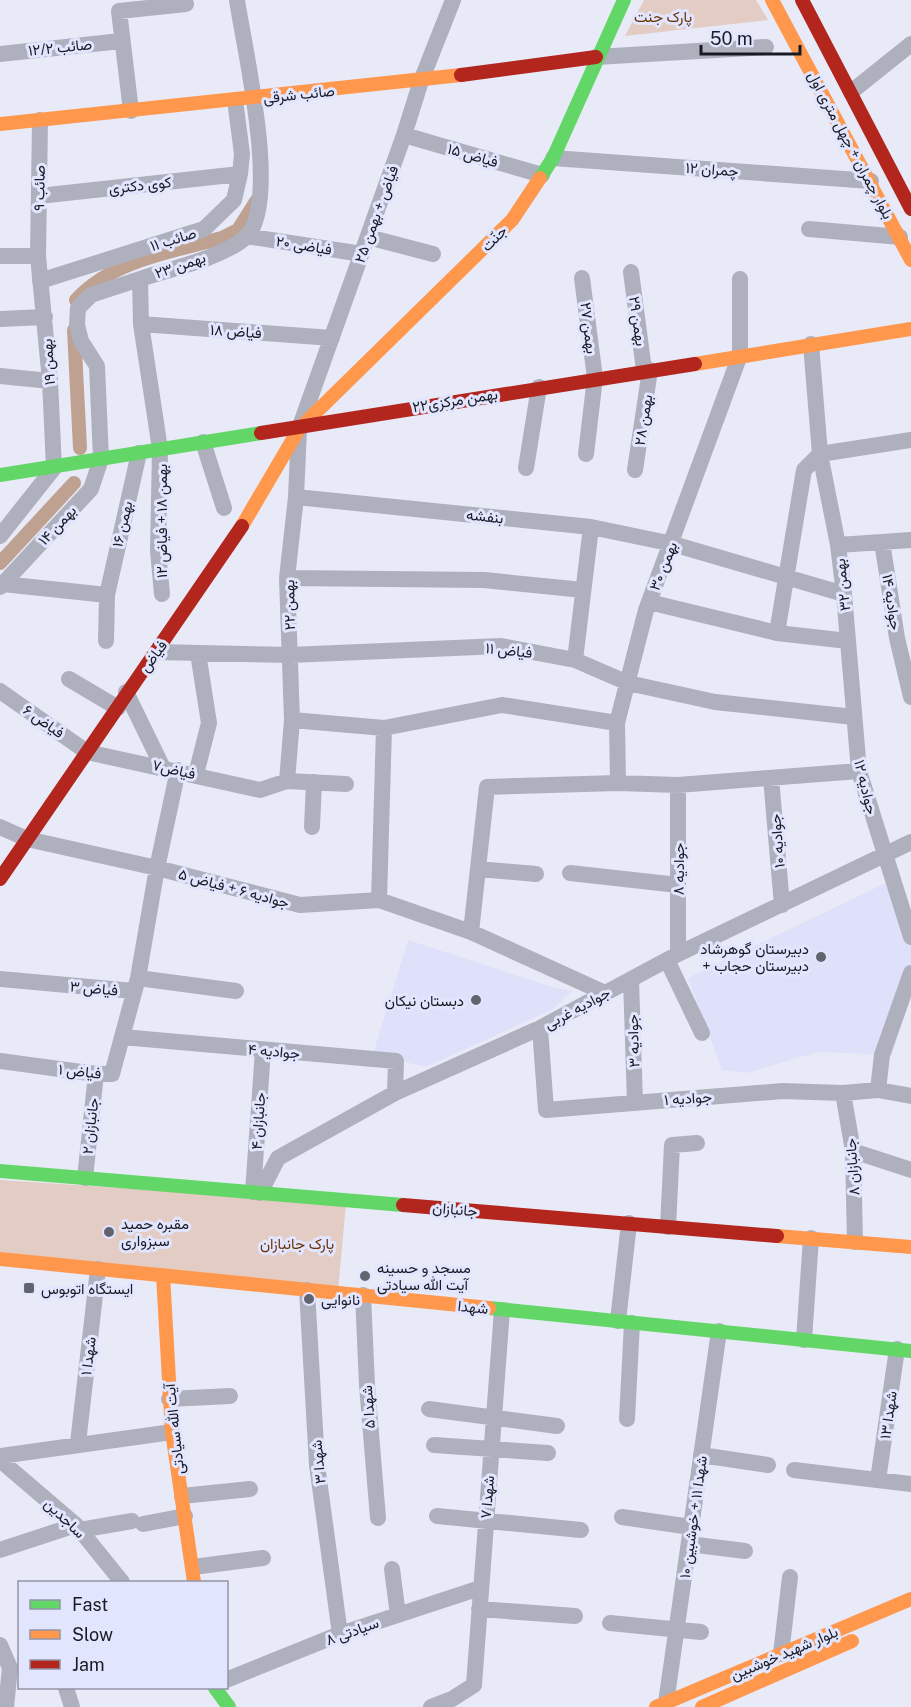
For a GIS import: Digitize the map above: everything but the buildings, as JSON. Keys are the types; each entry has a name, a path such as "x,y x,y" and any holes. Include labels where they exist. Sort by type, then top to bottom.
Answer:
{"main road":[{"name":"جنّت","path":"299,429 512,220 553,158 596,57 624,0"},
{"name":"بلوار چمران + چهل متری اول","path":"771,0 871,181 911,260"},
{"name":"بلوار چمران + چهل متری اول","path":"802,0 911,209"},
{"name":"صائب شرقی","path":"0,124 421,81 596,57"},
{"name":"۲۲بهمن مرکزی","path":"0,475 299,429 377,413 911,329"},
{"name":"فیاض","path":"0,879 118,708 126,692 157,652 241,528 299,429"},
{"name":"جانبازان","path":"0,1171 911,1247"},
{"name":"شهدا","path":"0,1259 904,1350"},
{"name":"آیت الله سیادتی","path":"162,1275 172,1432 194,1575"},
{"name":"بلوار شهید خوشبین","path":"661,1705 911,1599"},
{"name":"بلوار شهید خوشبین","path":"706,1706 868,1634"},
{"path":"216,1689 229,1707"}],"street":[{"path":"237,0 244,99 261,149 262,171 261,192 255,219 246,236"},
{"name":"فیاض + بهمن ۲۵","path":"299,429 404,135 421,81 453,0"},
{"path":"131,111 119,11 186,4"},
{"name":"صائب ۱۲/۲","path":"0,54 121,41"},
{"path":"851,92 911,44"},
{"path":"596,57 766,46"},
{"name":"صائب ۱۱","path":"40,281 204,229 234,200 242,154 244,99"},
{"name":"صائب ۹","path":"38,256 40,120"},
{"name":"فیاض ۱۵","path":"404,135 542,175"},
{"name":"چمران ۱۲","path":"553,158 871,181"},
{"name":"کوی دکتری","path":"39,196 240,174"},
{"path":"809,229 900,237"},
{"name":"فیاضی ۲۰","path":"246,236 362,254"},
{"name":"بهمن ۲۳","path":"160,449 141,324 140,279 208,256 246,236"},
{"path":"368,237 433,254"},
{"path":"0,256 38,256"},
{"name":"بهمن ۱۹","path":"38,256 50,381 54,468"},
{"name":"بهمن ۲۹","path":"631,273 647,370"},
{"name":"بهمن ۲۷","path":"582,278 595,378 586,454"},
{"path":"101,459 97,366 81,341 77,326 78,308 92,295 140,279"},
{"name":"بهمن ۳۰","path":"618,783 618,723 649,602 673,544 740,355 740,279"},
{"path":"0,319 45,317"},
{"name":"فیاض ۱۸","path":"141,324 332,338"},
{"name":"بهمن ۳۲","path":"811,344 820,454 838,545 844,594 854,717"},
{"name":"بهمن ۲۸","path":"635,470 647,370"},
{"path":"0,376 50,381"},
{"path":"526,468 539,387"},
{"name":"بهمن ۲۲","path":"287,781 292,720 287,578 296,497 299,429"},
{"path":"777,633 804,470 820,454 911,440"},
{"path":"203,442 224,508"},
{"name":"بهمن ۱۸ + فیاض ۱۲","path":"160,449 158,551 162,594"},
{"name":"بهمن ۱۶","path":"106,641 107,595 138,453"},
{"name":"بهمن ۱۴","path":"1,586 90,489 101,459"},
{"path":"0,536 54,468"},
{"name":"بنفشه","path":"296,497 591,527 673,544 844,594"},
{"path":"575,660 591,527"},
{"path":"838,545 911,540"},
{"name":"جوادیه ۱۴","path":"882,542 904,637 911,697"},
{"path":"287,578 484,580 583,590"},
{"name":"بهمن ۱۴","path":"1,586 107,595"},
{"path":"649,602 777,633 848,642"},
{"name":"فیاض ۱۱","path":"157,652 290,655 501,646 575,660 628,682 715,702 854,717"},
{"path":"196,774 209,723 198,653"},
{"path":"69,679 118,708"},
{"name":"فیاض ۶","path":"0,691 87,752"},
{"path":"126,692 170,768"},
{"path":"292,720 384,728 502,705 618,723"},
{"name":"جوادیه ۱۲","path":"854,717 859,771 910,929"},
{"path":"379,900 384,728"},
{"name":"فیاض۷","path":"87,752 170,768 260,790 287,781"},
{"name":"فیاض ۳","path":"0,979 136,985 157,868 170,768"},
{"path":"471,932 487,786 618,783 678,785 859,771"},
{"name":"جوادیه ۱۰","path":"771,778 782,905"},
{"path":"287,781 346,784"},
{"path":"312,827 314,782"},
{"name":"جوادیه ۸","path":"673,957 678,885 678,785"},
{"name":"جوادیه ۶ + فیاض ۵","path":"0,827 27,839 157,868 300,905 379,900 471,932 605,993"},
{"name":"جوادیه غربی","path":"257,1193 278,1158 395,1093 540,1028 673,957 911,842"},
{"path":"478,869 536,874"},
{"path":"570,873 678,885"},
{"path":"673,957 702,1034"},
{"path":"878,1090 882,1055 907,995 911,973"},
{"name":"جوادیه ۳","path":"631,979 635,1102"},
{"path":"136,985 236,991"},
{"name":"فیاض ۱","path":"0,1061 96,1074 112,1074 136,985"},
{"name":"جوادیه ۱","path":"540,1028 546,1110 783,1091 843,1093 878,1090 911,1096"},
{"name":"جوادیه ۴","path":"122,1038 396,1062 395,1093"},
{"name":"جانبازان ۴","path":"257,1193 263,1050"},
{"name":"جانبازان ۲","path":"85,1178 96,1074"},
{"name":"جانبازان ۸","path":"843,1093 853,1151 855,1242"},
{"path":"668,1227 672,1145 697,1143"},
{"path":"853,1151 911,1170"},
{"path":"627,1419 625,1322 630,1224"},
{"path":"804,1340 811,1238"},
{"name":"شهدا ۱","path":"78,1443 98,1269"},
{"name":"شهدا ۳","path":"307,1290 317,1465 340,1634"},
{"name":"شهدا ۵","path":"363,1295 368,1397 378,1518"},
{"name":"شهدا ۷","path":"454,1703 474,1684 502,1310"},
{"name":"شهدا ۱۱ + خوشبین ۱۰","path":"661,1705 676,1630 719,1331"},
{"name":"شهدا ۱۳","path":"878,1480 904,1350"},
{"path":"169,1399 230,1396"},
{"path":"429,1409 557,1426"},
{"path":"0,1458 78,1443 172,1432"},
{"path":"434,1445 548,1453"},
{"path":"702,1455 768,1465"},
{"name":"ساجدین","path":"0,1458 78,1528 114,1581"},
{"path":"795,1470 911,1484"},
{"path":"182,1496 250,1489"},
{"path":"0,1550 78,1528 185,1516"},
{"path":"437,1516 581,1530"},
{"path":"622,1517 691,1527"},
{"path":"689,1544 745,1551"},
{"path":"194,1575 263,1558"},
{"path":"392,1569 398,1615"},
{"path":"781,1654 790,1577"},
{"name":"سیادتی ۸","path":"228,1679 340,1634 480,1588"},
{"path":"478,1610 575,1616"},
{"path":"610,1623 701,1632"},
{"path":"0,1645 10,1668 6,1707"},
{"path":"66,1689 72,1707"},
{"path":"431,1707 454,1703"}],"shaded area":[{"name":"دبیرستان گوهرشاد + دبیرستان حجاب","path":"888,882 911,937 911,996 892,1055 818,1052 746,1073 722,1070 688,978"},
{"name":"دبستان نیکان","path":"408,940 552,987 572,991 553,1009 426,1067 373,1054"}],"green space":[{"name":"پارک جنت","path":"644,0 756,0 768,20 625,36"},
{"name":"پارک جانبازان","path":"0,1180 346,1203 338,1291 0,1252"}],"waterway":[{"path":"76,300 91,286 125,266 163,253 222,238 238,230 257,200"},
{"path":"74,330 80,448"},
{"path":"0,563 74,483"}],"traffic: fast":[{"path":"540,178 553,158 624,0"},
{"path":"0,475 261,433"},
{"path":"0,1171 403,1205"},
{"path":"489,1308 911,1351"},
{"path":"216,1689 229,1707"}],"traffic: slow":[{"path":"772,0 911,260"},
{"path":"0,124 461,75"},
{"path":"242,526 299,429 512,220 540,178"},
{"path":"695,364 911,329"},
{"path":"777,1236 911,1247"},
{"path":"0,1259 489,1308"},
{"path":"163,1275 172,1432 194,1581"},
{"path":"656,1707 911,1599"},
{"path":"702,1707 852,1641"}],"traffic: jam":[{"path":"802,0 911,209"},
{"path":"461,75 596,57"},
{"path":"261,433 695,364"},
{"path":"0,879 242,526"},
{"path":"403,1205 777,1236"}],"place":[{"name":"دبیرستان گوهرشاد + دبیرستان حجاب","path":"821,957"},
{"name":"دبستان نیکان","path":"476,1000"},
{"name":"مقبره حمید سبزواری","path":"109,1232"},
{"name":"مسجد و حسینه آیت الله سیادتی","path":"365,1276"},
{"name":"ایستگاه اتوبوس","path":"29,1288"},
{"name":"نانوایی","path":"309,1299"}]}
